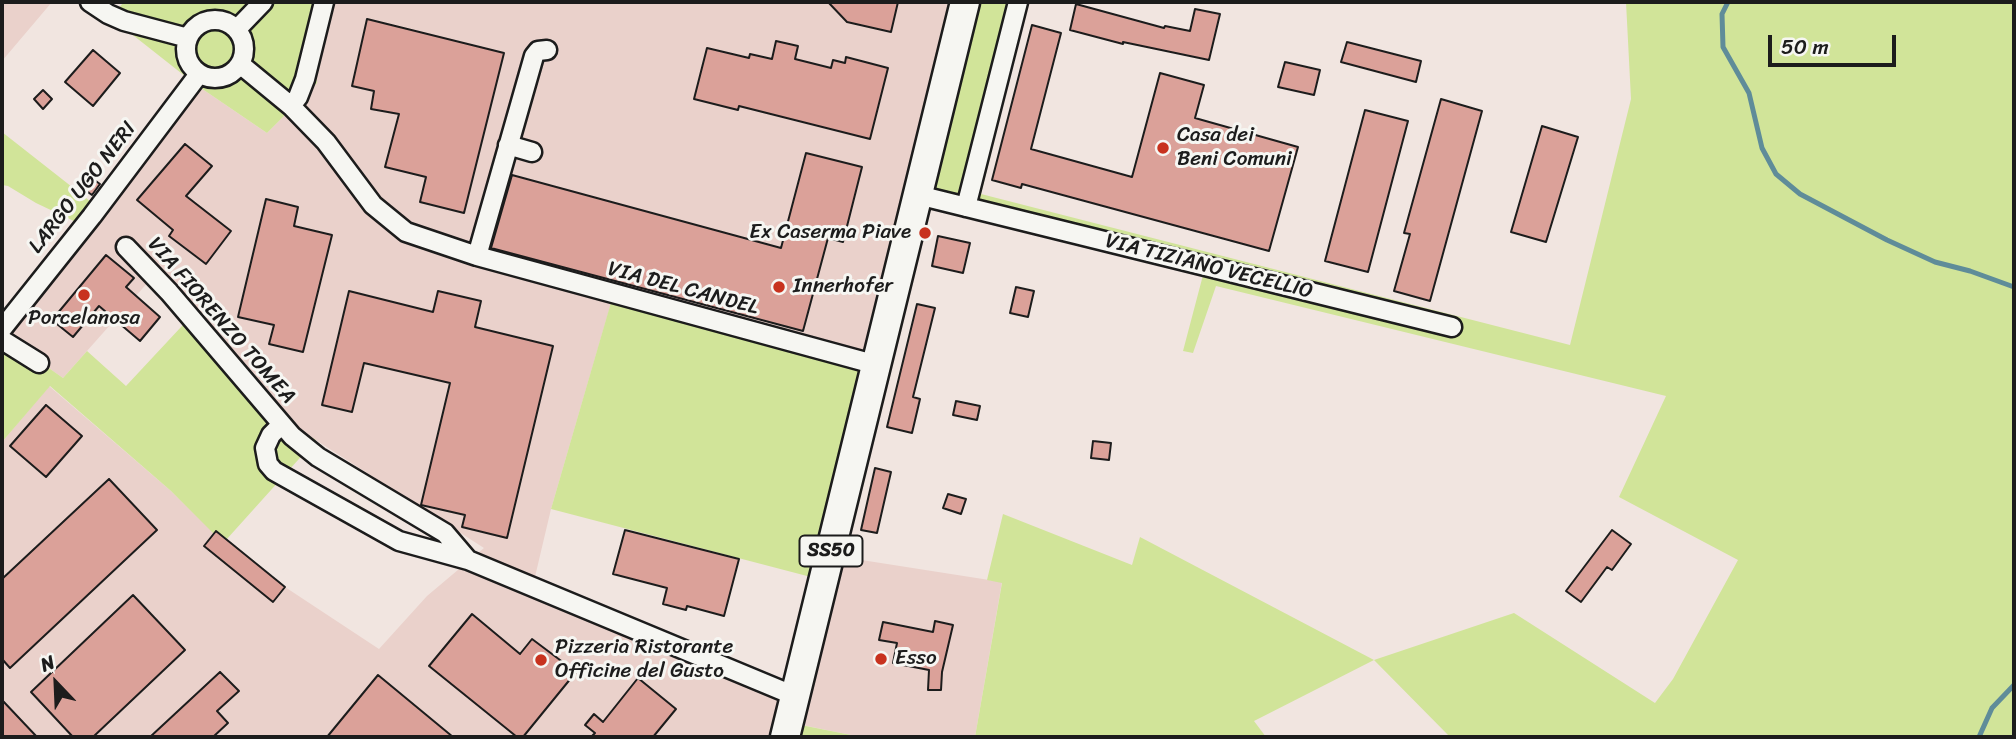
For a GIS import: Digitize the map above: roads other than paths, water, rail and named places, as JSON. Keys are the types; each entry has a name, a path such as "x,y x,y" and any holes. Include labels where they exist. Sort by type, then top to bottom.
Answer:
{"main road":[{"path":"877,365 965,2"},
{"name":"SS50","path":"785,737 877,365"}],"street":[{"path":"90,2 108,15 124,21 188,38"},
{"path":"237,29 263,2"},
{"path":"291,106 305,79 324,2"},
{"path":"966,207 1018,2"},
{"path":"223,20 237,29 244,46 240,64 226,76 217,78 199,74 188,61 186,46 192,30 206,21 223,20"},
{"path":"477,256 534,56 538,51 547,50"},
{"name":"VIA DEL CANDEL","path":"240,64 291,106 326,142 373,205 389,219 418,237 477,256 877,365"},
{"name":"LARGO UGO NERI","path":"2,329 92,216 199,74"},
{"path":"508,145 532,152"},
{"name":"VIA TIZIANO VECELLIO","path":"918,195 1452,327"},
{"name":"VIA FIORENZO TOMEA","path":"126,247 169,292 281,425 318,457 445,533 468,560"},
{"path":"2,340 39,363"},
{"name":"VIA FIORENZO TOMEA","path":"281,425 271,435 265,447 268,464 274,471 399,541 468,560 795,696"}],"waterway":[{"path":"1728,2 1722,14 1723,47 1749,93 1762,148 1776,174 1800,194 1887,240 1935,262 2014,287"},
{"path":"1979,737 1992,708 2014,685"}],"place":[{"name":"Casa dei Beni Comuni","path":"1163,148"},
{"name":"Ex Caserma Piave","path":"925,233"},
{"name":"Innerhofer","path":"779,287"},
{"name":"Porcelanosa","path":"84,295"},
{"name":"Esso","path":"881,659"},
{"name":"Pizzeria Ristorante Officine del Gusto","path":"541,660"}]}
